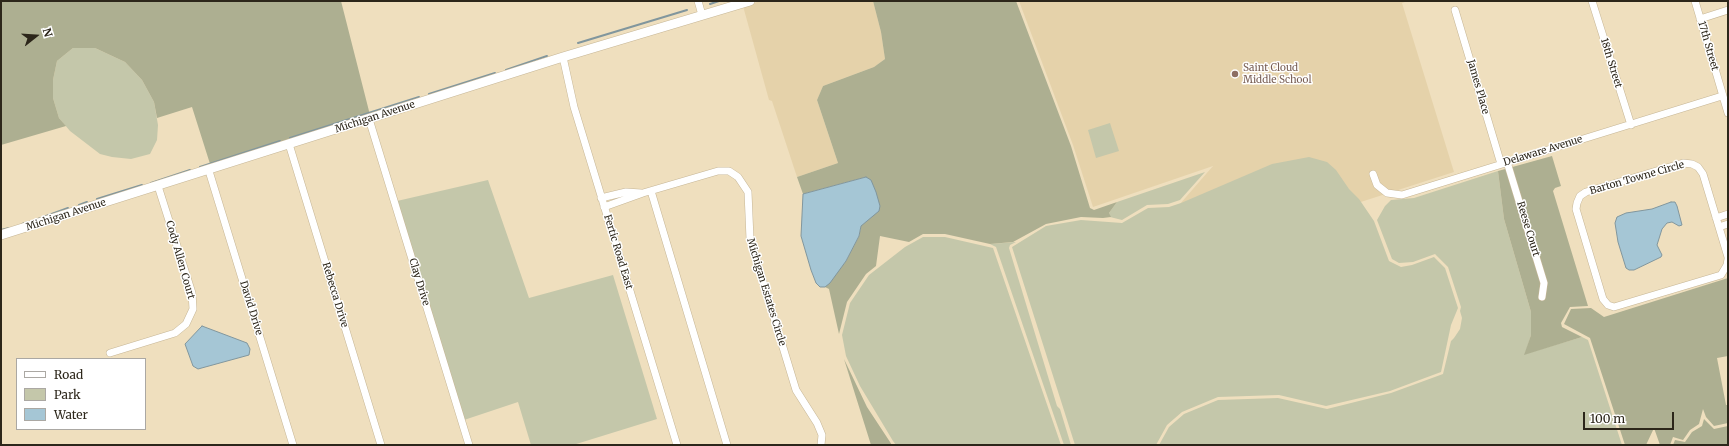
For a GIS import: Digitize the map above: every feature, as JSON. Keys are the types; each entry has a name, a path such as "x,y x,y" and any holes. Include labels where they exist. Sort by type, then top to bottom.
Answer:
{"street":[{"path":"698,1 702,15"},
{"name":"Michigan Avenue","path":"1,235 209,171 563,57 750,1"},
{"name":"18th Street","path":"1592,1 1631,125"},
{"name":"17th Street","path":"1695,1 1728,113"},
{"name":"James Place","path":"1455,10 1504,163"},
{"path":"1700,19 1728,10"},
{"name":"Fertic Road East","path":"563,57 574,107 677,445"},
{"name":"Delaware Avenue","path":"1373,174 1377,184 1387,193 1402,195 1722,96"},
{"name":"Clay Drive","path":"369,119 468,445"},
{"name":"Rebecca Drive","path":"289,144 381,445"},
{"name":"Reese Court","path":"1504,163 1544,283 1542,297"},
{"name":"Barton Towne Circle","path":"1683,163 1698,167 1703,174 1719,227 1728,258 1728,266 1721,275 1614,307 1608,305 1602,299 1576,209 1580,196 1586,192 1683,163"},
{"name":"David Drive","path":"209,171 293,445"},
{"name":"Michigan Estates Circle","path":"604,207 643,193 718,171 729,171 743,183 748,192 750,239 796,390 817,423 822,434 821,445"},
{"name":"Cody Allen Court","path":"110,353 175,333 186,324 193,310 192,293 158,186"},
{"path":"651,191 727,445"},
{"name":"Michigan Estates Circle","path":"601,198 626,192 643,193"},
{"path":"1716,218 1728,214"},
{"path":"1719,227 1728,224"}],"shaded area":[{"path":"761,1 873,1 881,32 885,59 874,67 823,86 817,100 838,163 797,177 772,101 769,100 743,6"},
{"name":"Saint Cloud Middle School","path":"1019,1 1408,1 1402,3 1454,172 1112,282 1213,166 1093,207 1073,145"}],"green space":[{"path":"1,1 341,1 370,115 211,167 192,107 157,118 154,102 142,80 125,62 95,48 73,48 57,61 53,80 53,98 59,118 66,126 1,145"},
{"path":"873,1 1016,1 1071,146 1090,208 1094,210 1117,202 1109,213 1111,217 1081,217 1046,224 1013,242 990,244 945,234 923,234 909,242 880,236 876,266 866,274 847,302 839,334 829,289 825,287 846,261 859,236 861,226 867,220 866,177 803,194 797,177 838,163 817,100 823,86 874,67 885,59 881,32"},
{"path":"73,48 95,48 125,62 142,80 154,102 158,125 157,140 150,154 131,159 100,154 70,131 59,118 53,98 53,80 57,61"},
{"path":"1110,123 1119,151 1096,158 1088,130"},
{"path":"1552,156 1561,186 1555,188 1553,191 1588,306 1570,307 1561,323 1562,327 1582,337 1524,355 1531,335 1531,312 1504,219 1498,171"},
{"path":"1309,157 1327,162 1336,170 1349,189 1359,199 1374,221 1389,261 1401,267 1412,265 1434,257 1445,268 1458,308 1451,325 1441,372 1390,391 1326,406 1279,395 1218,397 1182,412 1167,425 1156,445 1075,445 1012,247 1046,226 1081,220 1122,223 1148,208 1169,207 1181,203 1272,164"},
{"path":"1498,171 1504,219 1531,312 1531,335 1525,354 1582,337 1588,340 1622,445 1159,445 1169,427 1184,414 1218,400 1278,398 1327,409 1391,393 1443,374 1451,341 1460,329 1462,318 1460,311 1461,307 1448,267 1435,254 1413,262 1399,263 1392,259 1377,220 1385,206 1391,200 1414,198"},
{"path":"1205,172 1180,200 1168,204 1147,205 1122,220 1110,217 1109,213 1117,202"},
{"path":"488,180 529,298 613,275 657,419 573,445 531,445 518,402 464,420 397,201"},
{"path":"923,237 945,237 993,248 1061,445 896,445 893,441 860,386 846,356 842,335 850,303 869,275 905,247"},
{"path":"1016,242 1010,245 1009,248 1057,406 1060,409 1071,445 1064,445 996,247 990,244"},
{"path":"1728,278 1728,356 1717,358 1726,405 1728,405 1728,423 1714,426 1706,417 1703,409 1699,424 1690,430 1683,440 1673,437 1670,445 1660,445 1654,428 1646,445 1625,445 1590,338 1564,324 1571,309 1591,308 1604,317"},
{"path":"844,359 867,407 892,445 871,445"},
{"path":"1704,419 1714,429 1728,426 1728,445 1673,445 1675,440 1685,442 1692,432 1702,426"}],"water":[{"path":"866,177 871,180 876,192 880,206 879,211 861,226 859,236 846,261 830,283 825,287 820,287 816,283 811,270 801,236 803,194"},
{"path":"1675,202 1677,206 1682,225 1679,226 1672,222 1667,223 1662,229 1657,245 1662,255 1661,257 1634,270 1629,270 1626,268 1618,242 1615,223 1617,217 1626,213 1652,209"},
{"path":"202,326 247,343 250,349 249,355 198,369 193,366 185,344"}],"waterway":[{"path":"710,4 719,1"},
{"path":"578,43 687,10"},
{"path":"506,70 547,56"},
{"path":"429,94 495,73"},
{"path":"290,138 419,97"},
{"path":"200,167 280,141"},
{"path":"151,183 190,170"},
{"path":"97,199 142,185"},
{"path":"79,205 87,202"},
{"path":"38,219 68,208"},
{"path":"22,224 28,222"},
{"path":"1,230 9,228"}],"place":[{"name":"Saint Cloud Middle School","path":"1235,74"}]}
